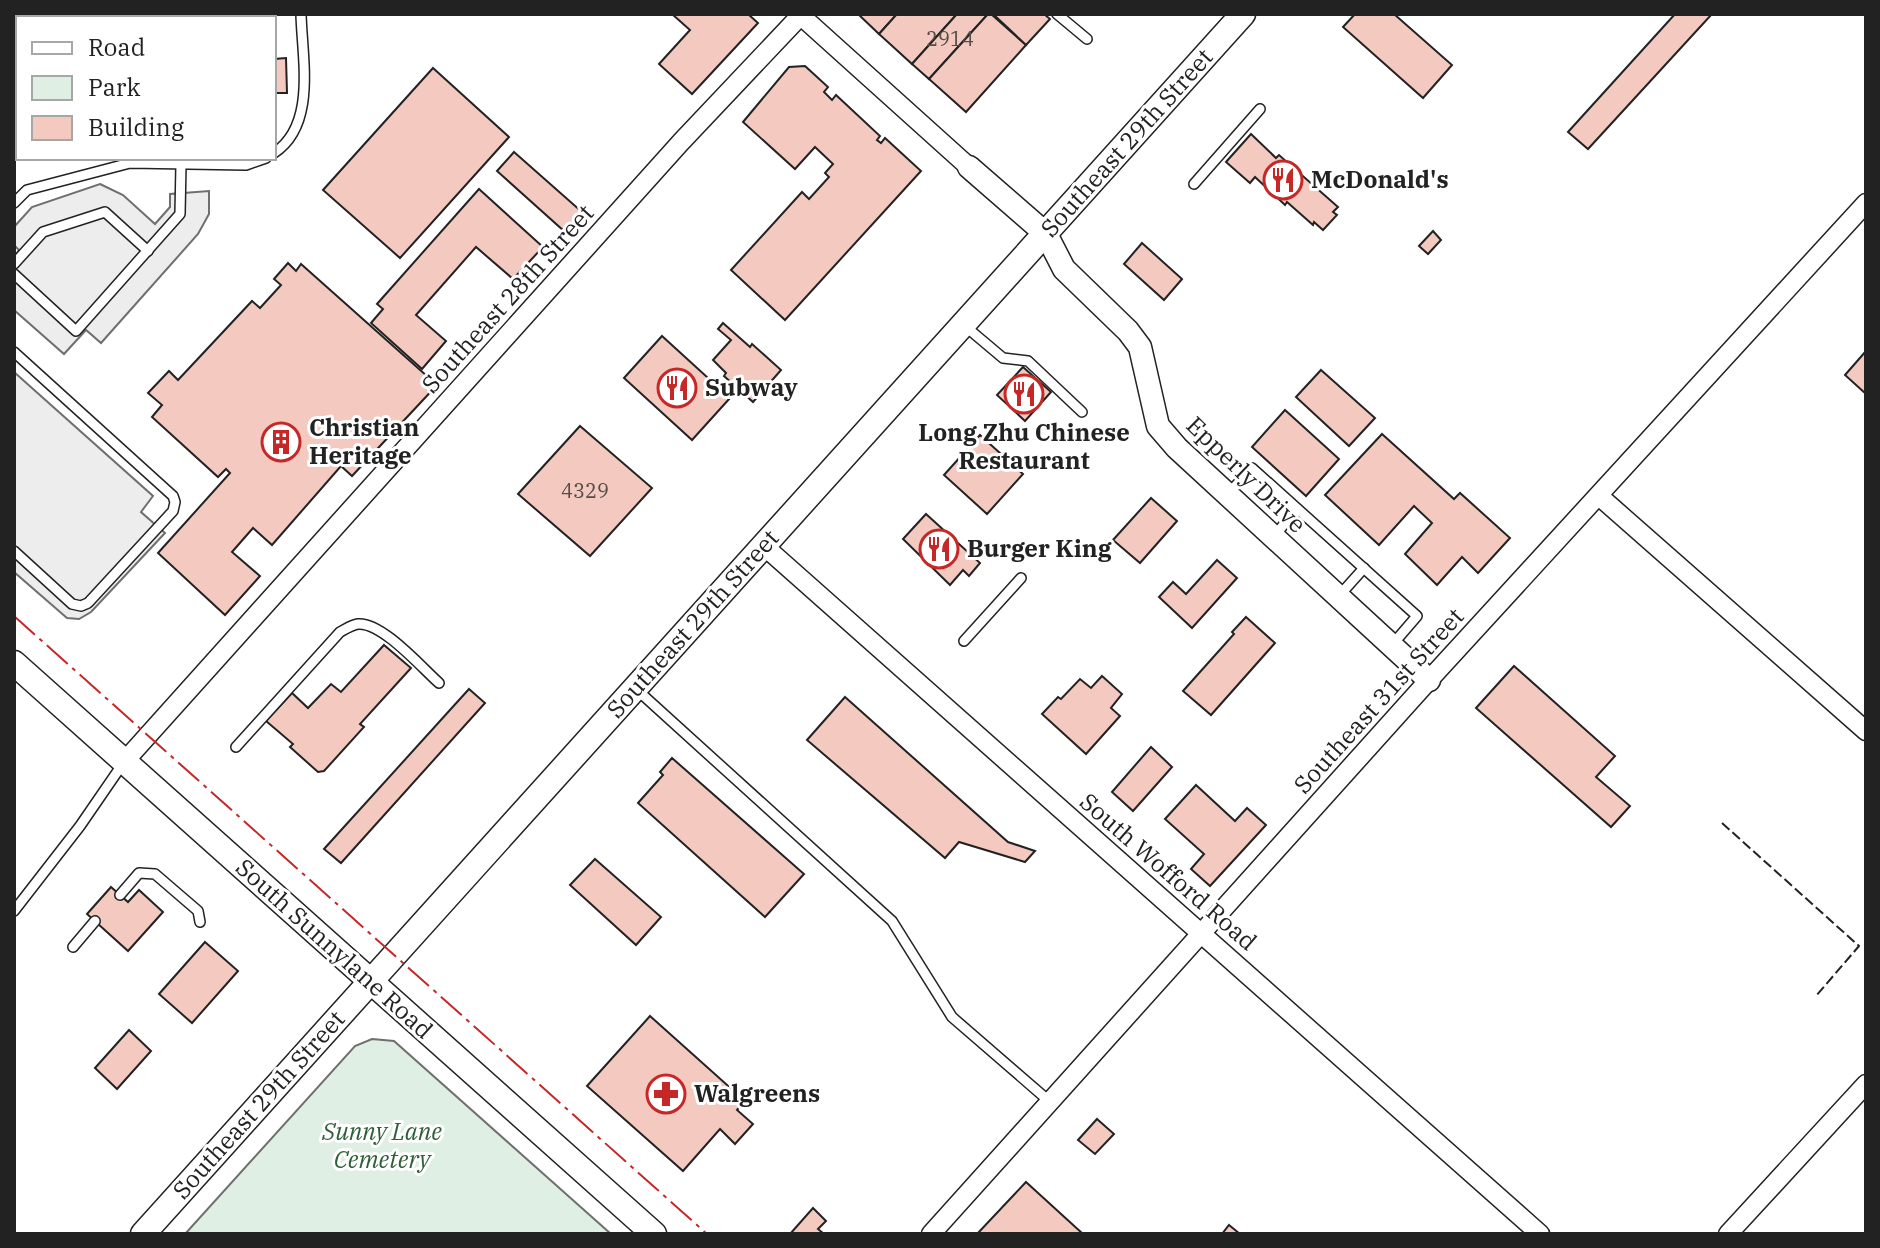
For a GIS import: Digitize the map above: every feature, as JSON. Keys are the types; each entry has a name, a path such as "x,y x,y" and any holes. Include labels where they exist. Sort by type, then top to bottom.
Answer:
{"main road":[{"name":"Southeast 29th Street","path":"143,1234 1243,14"},
{"name":"South Sunnylane Road","path":"14,663 654,1234"}],"street":[{"name":"Epperly Drive","path":"801,15 1046,234 1064,269 1128,331 1140,347 1158,426 1227,495 1429,680"},
{"name":"Southeast 28th Street","path":"124,762 665,160 801,15"},
{"name":"Southeast 31st Street","path":"931,1234 1429,680 1866,203"},
{"path":"1599,496 1866,731"},
{"name":"South Wofford Road","path":"764,546 1540,1234"},
{"path":"1728,1234 1866,1084"}],"lane":[{"path":"276,151 290,138 303,102 301,14"},
{"path":"1057,14 1087,39"},
{"path":"1194,184 1260,109"},
{"path":"14,203 27,190 110,166 130,163 246,165 260,160"},
{"path":"14,274 76,331 180,214 181,164"},
{"path":"14,264 43,232 105,212 148,251"},
{"path":"963,325 1003,358 1028,361 1082,412"},
{"path":"14,352 173,496 175,502 173,511 88,603 81,606 72,604 14,551"},
{"path":"1227,495 1252,468 1417,616 1392,646"},
{"path":"1272,537 1297,509"},
{"path":"1338,597 1364,568"},
{"path":"964,641 1021,578"},
{"path":"236,747 340,632 350,626 375,627 439,683"},
{"path":"635,688 892,921 952,1017 1049,1101"},
{"path":"14,911 80,826 124,762"},
{"path":"120,895 139,873 155,874 198,911 200,922"},
{"path":"73,947 95,921"}],"green space":[{"name":"Sunny Lane Cemetery","path":"372,1039 394,1041 611,1234 185,1234 355,1046"}],"shaded area":[{"path":"100,184 123,195 155,224 170,207 170,194 209,191 209,214 198,234 101,343 86,330 64,354 14,310 14,257 19,250 14,245 14,227 32,207"},
{"path":"14,372 153,496 141,512 165,533 91,612 79,619 67,618 14,572"}],"building":[{"path":"672,14 748,14 758,23 692,94 659,64 690,30"},
{"path":"858,14 897,14 879,34"},
{"path":"897,14 957,14 912,64 879,34"},
{"path":"957,14 988,14 929,79 912,64"},
{"path":"988,14 1026,45 966,112 929,79"},
{"path":"993,14 1044,14 1050,19 1026,45"},
{"path":"1355,14 1394,14 1452,65 1423,98 1343,27"},
{"path":"1675,14 1712,14 1588,149 1568,132"},
{"path":"286,58 287,93 276,93 276,59"},
{"path":"805,66 828,87 824,92 832,100 836,95 880,136 877,140 881,143 885,138 921,171 785,320 731,270 802,192 809,199 829,177 825,173 833,164 815,147 795,169 743,122 789,67"},
{"path":"433,68 509,137 400,258 323,190"},
{"name":"McDonald's","path":"1251,134 1338,207 1333,212 1337,215 1323,230 1287,202 1285,205 1255,177 1250,183 1226,162"},
{"path":"514,152 582,212 564,231 497,171"},
{"path":"479,189 543,247 513,279 476,247 416,315 446,341 422,369 371,323 383,309 377,304"},
{"path":"1433,231 1441,240 1428,254 1419,246"},
{"path":"1142,243 1182,279 1164,300 1124,264"},
{"name":"Christian Heritage","path":"288,263 296,271 301,264 437,385 352,476 341,466 272,545 253,528 232,552 260,576 225,615 158,553 230,473 226,469 218,477 152,417 162,405 148,393 169,371 178,380 252,301 260,308 281,285 274,279"},
{"path":"723,323 781,370 753,402 724,376 726,373 713,360 731,340 718,329"},
{"name":"Subway","path":"662,336 730,398 692,440 624,378"},
{"path":"1866,351 1866,394 1845,375"},
{"name":"Long Zhu Chinese Restaurant","path":"1023,367 1051,392 1025,421 997,395"},
{"path":"1321,370 1375,418 1349,446 1296,397"},
{"path":"1285,410 1339,459 1306,496 1252,447"},
{"path":"580,426 652,488 590,556 518,494"},
{"path":"1382,434 1454,499 1460,493 1510,538 1478,573 1462,557 1437,585 1405,554 1432,523 1414,506 1379,545 1325,495"},
{"path":"980,435 1023,474 987,514 944,475"},
{"path":"1151,498 1177,521 1140,563 1113,540"},
{"name":"Burger King","path":"926,514 980,563 969,576 963,570 950,585 903,539"},
{"path":"1217,560 1237,578 1192,628 1159,597 1173,582 1186,594"},
{"path":"1246,617 1275,643 1211,715 1183,691"},
{"path":"384,645 411,668 360,724 364,727 324,771 318,772 290,747 293,744 266,721 292,693 308,708 331,684 341,692"},
{"path":"1514,666 1615,756 1596,777 1630,806 1611,827 1476,708"},
{"path":"1102,676 1122,694 1111,708 1120,716 1086,754 1042,714 1080,679 1091,688"},
{"path":"469,689 485,703 341,863 324,849"},
{"path":"845,697 1008,842 1035,851 1025,862 959,842 945,858 807,740"},
{"path":"1151,747 1172,767 1133,811 1112,792"},
{"path":"672,758 804,874 765,917 638,803 663,775 660,772"},
{"path":"1196,785 1235,821 1247,808 1266,825 1210,886 1191,869 1204,854 1165,819"},
{"path":"595,859 661,917 636,945 570,885"},
{"path":"111,887 128,902 139,890 163,912 128,951 87,914"},
{"path":"205,942 238,971 192,1023 159,994"},
{"name":"Walgreens","path":"650,1016 745,1101 737,1110 753,1124 735,1144 720,1129 683,1171 587,1086"},
{"path":"129,1030 151,1051 117,1089 95,1068"},
{"path":"1097,1119 1114,1134 1095,1154 1078,1140"},
{"path":"1026,1182 1083,1234 977,1234"},
{"path":"813,1208 826,1221 818,1229 824,1234 790,1234"},
{"path":"1229,1225 1240,1234 1222,1234"}],"fence":[{"path":"1722,823 1859,946 1816,996"}],"power":[{"path":"14,616 707,1234"}],"place":[{"name":"McDonald's","path":"1283,180"},
{"name":"Subway","path":"677,388"},
{"name":"Long Zhu Chinese Restaurant","path":"1024,394"},
{"name":"Christian Heritage","path":"281,442"},
{"name":"Burger King","path":"939,549"},
{"name":"Walgreens","path":"666,1094"}]}
